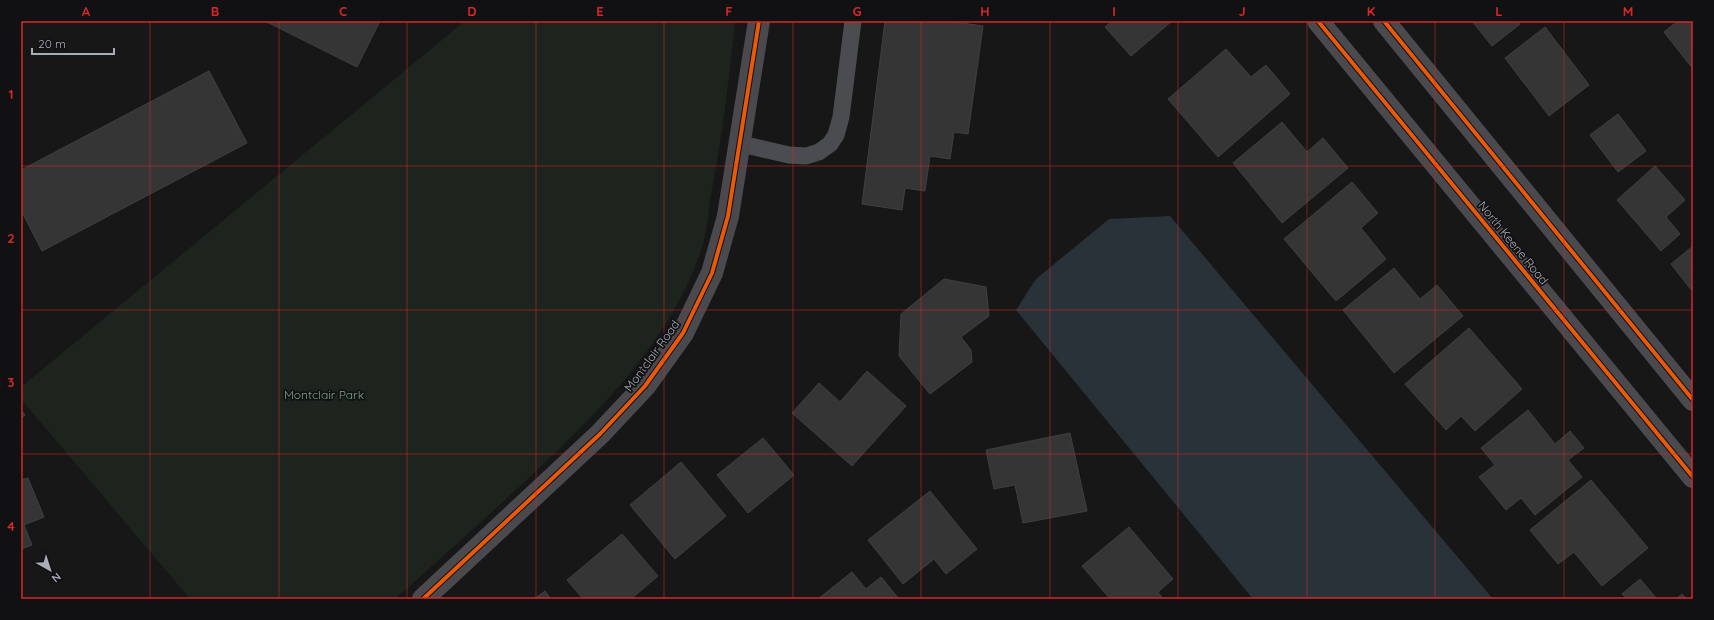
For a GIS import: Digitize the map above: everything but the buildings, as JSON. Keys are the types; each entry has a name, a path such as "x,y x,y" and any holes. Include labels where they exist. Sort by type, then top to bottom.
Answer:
{"main road":[{"name":"Montclair Road","path":"423,599 600,434 645,386 683,333 712,273 728,216 741,144 759,21"},
{"name":"North Keene Road","path":"1318,21 1693,477"},
{"path":"1384,21 1693,400"}],"lane":[{"path":"741,144 789,155 806,156 819,152 830,144 836,135 841,117 852,21"}],"green space":[{"name":"Montclair Park","path":"465,21 735,21 719,152 706,231 701,251 688,283 672,314 653,343 632,371 586,423 466,536 395,599 190,599 21,399 21,387"}],"shaded area":[{"path":"1170,216 1493,599 1253,599 1016,310 1036,279 1109,219"}],"cycle path":[{"path":"423,599 600,434 645,386 683,333 712,273 728,216 759,21"},
{"path":"1318,21 1693,477"},
{"path":"1384,21 1693,400"}]}
